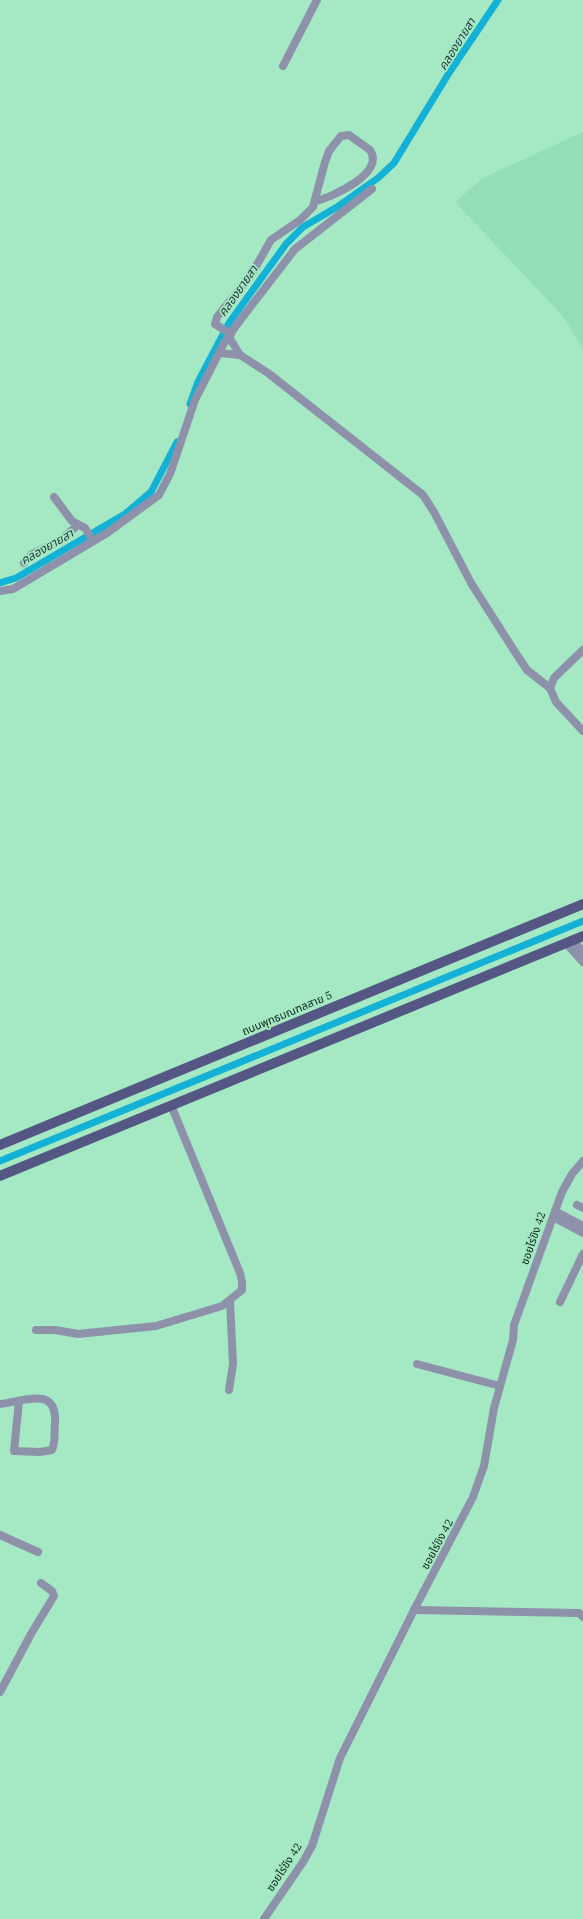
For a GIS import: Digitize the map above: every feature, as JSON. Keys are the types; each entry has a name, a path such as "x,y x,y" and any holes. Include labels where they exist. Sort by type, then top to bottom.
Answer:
{"main road":[{"name":"ถนนพุทธมณฑลสาย 5","path":"0,1145 583,904"},
{"path":"0,1176 583,936"}],"street":[{"path":"283,66 317,0"},
{"path":"240,355 229,334 215,324 217,317 251,275 271,240 307,214 316,201 324,162 329,151 341,136 345,134 349,135 370,150 373,164 369,171 336,195 316,201"},
{"path":"0,591 13,589 160,495 170,474 195,400 229,334 295,249 372,189"},
{"path":"220,353 240,355 268,373 423,495 434,512 471,583 515,652 528,670 550,688 556,702 583,731"},
{"path":"54,497 72,521 81,527 92,539"},
{"path":"24,563 32,554 59,541 81,527"},
{"path":"550,688 554,678 583,650"},
{"path":"570,942 583,952"},
{"path":"570,942 583,962"},
{"path":"36,1330 55,1330 78,1334 156,1326 222,1306 242,1290 240,1273 171,1106"},
{"name":"ซอยไร่ขิง 42","path":"264,1919 303,1862 312,1846 340,1758 414,1610 463,1518 480,1480 500,1386 513,1340 514,1325 566,1182 583,1161"},
{"path":"554,1214 583,1226"},
{"path":"554,1214 583,1233"},
{"path":"560,1302 583,1254"},
{"path":"229,1390 233,1364 230,1301"},
{"path":"417,1364 500,1386"},
{"path":"0,1404 20,1401 41,1398 48,1400 52,1404 55,1416 52,1450 40,1452 14,1451 20,1401"},
{"path":"0,1535 38,1552"},
{"path":"0,1692 31,1634 54,1596 52,1591 41,1583"},
{"path":"414,1610 579,1613 583,1617"}],"shaded area":[{"path":"583,132 583,349 562,315 455,202 483,178"}],"waterway":[{"name":"คลองยายสา","path":"190,404 198,382 229,323 286,244 303,227 337,207 378,178 394,163 449,73 498,0"},
{"name":"คลองยายสา","path":"0,583 16,578 125,514 151,492 177,442"},
{"path":"0,1161 583,921"}]}
